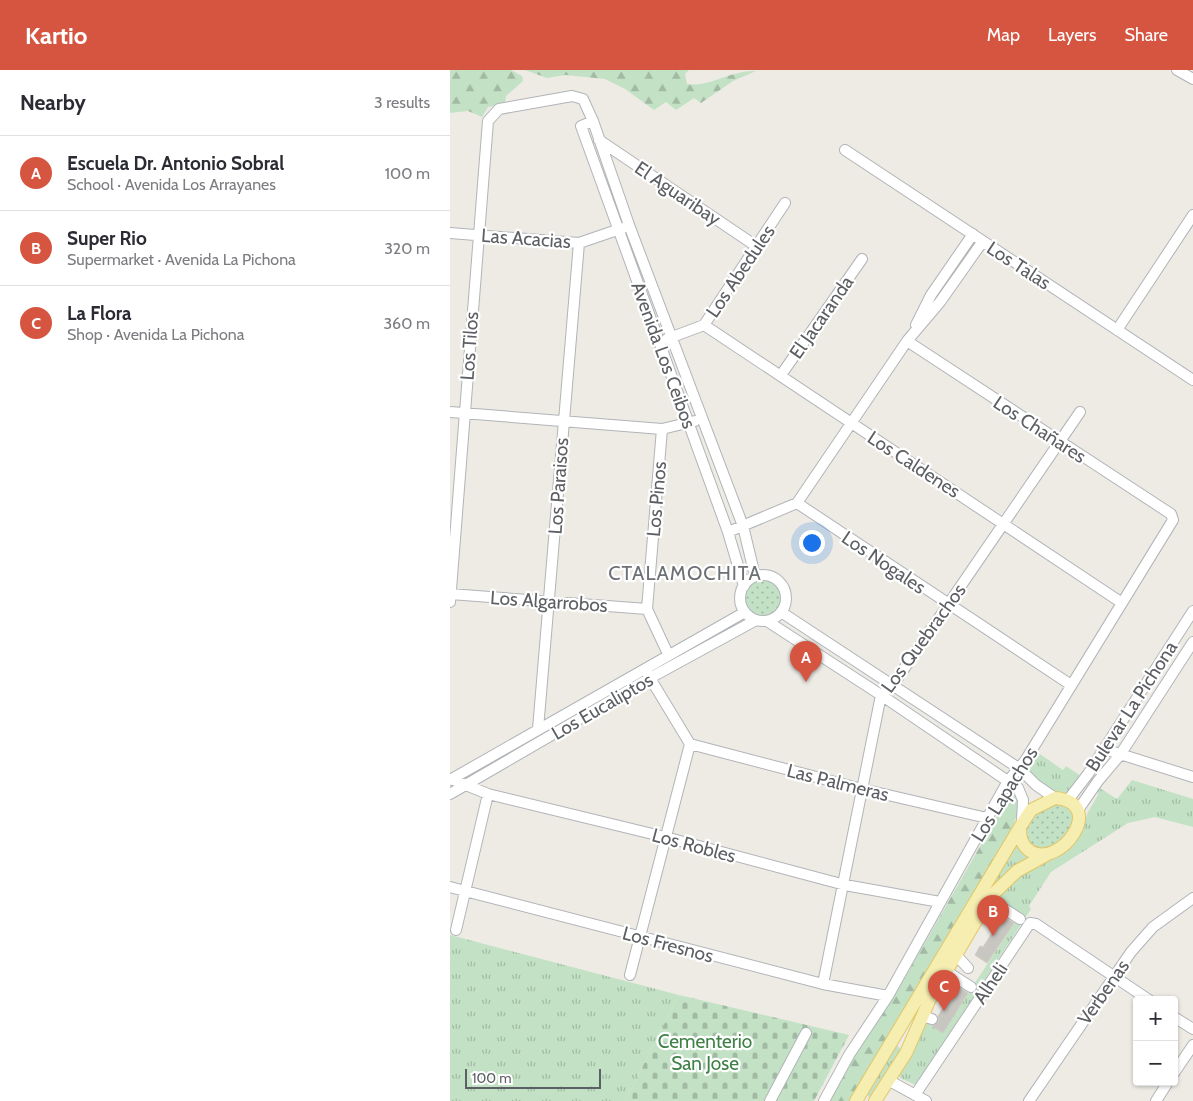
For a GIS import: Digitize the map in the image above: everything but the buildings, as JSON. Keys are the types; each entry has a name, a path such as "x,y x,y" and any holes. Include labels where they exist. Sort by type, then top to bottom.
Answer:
{"main road":[{"path":"861,1098 891,1043 1031,810 1061,799 1078,810 1079,821 1074,834 1063,846 1016,871 995,904 951,962 927,1018 875,1101"},
{"path":"1021,824 1020,836 1026,848 1038,854 1046,855"}],"street":[{"path":"1177,70 1193,79"},
{"name":"Avenida Los Ceibos","path":"488,121 499,109 578,96 582,99 593,121 629,224 704,418 743,526 755,576"},
{"name":"Los Tilos","path":"450,602 488,121"},
{"name":"Avenida Los Ceibos","path":"593,121 581,126 728,532 744,586"},
{"name":"El Aguaribay","path":"599,140 756,246"},
{"name":"Los Talas","path":"845,150 1193,380"},
{"name":"Los Abedules","path":"659,342 704,325 785,203"},
{"path":"1118,330 1193,216"},
{"name":"Las Acacias","path":"450,232 579,243 618,231 629,224"},
{"path":"728,532 797,503 907,341 931,295 973,234"},
{"path":"907,341 940,302 983,241"},
{"name":"Los Paraisos","path":"538,729 579,243"},
{"name":"El Jacaranda","path":"781,375 862,259"},
{"name":"Los Caldenes","path":"704,325 1122,603"},
{"name":"Los Chañares","path":"907,341 1173,516"},
{"path":"450,412 662,429 704,418"},
{"name":"Los Quebrachos","path":"823,984 845,885 881,695 893,685 1080,412"},
{"name":"Los Pinos","path":"662,429 647,609 668,654"},
{"name":"Los Nogales","path":"797,503 948,605 1072,685"},
{"name":"Los Lapachos","path":"824,1101 849,1055 888,996 1008,781 1020,769 1172,523 1173,516"},
{"path":"767,621 781,612 786,600 784,587 780,582 768,575 755,576 744,586 740,599 745,612 756,620 767,621 1008,781 1021,793 1021,824"},
{"name":"Los Algarrobos","path":"450,594 647,609"},
{"name":"Bulevar La Pichona","path":"1061,799 1104,749 1193,611"},
{"name":"Los Eucaliptos","path":"450,780 668,654 745,612"},
{"path":"781,612 1020,769 1036,785 1061,799"},
{"name":"Los Eucaliptos","path":"450,794 650,678 756,620"},
{"name":"Bulevar La Pichona","path":"1078,810 1098,780 1120,755 1193,642"},
{"path":"630,975 690,744 644,668"},
{"name":"Las Palmeras","path":"690,744 862,789 987,818"},
{"path":"1104,749 1193,777"},
{"name":"Los Robles","path":"450,780 488,794 665,837 845,885 940,902"},
{"path":"456,930 488,794"},
{"name":"Los Fresnos","path":"450,886 823,984 888,996"},
{"name":"Verbenas","path":"1030,1101 1114,976 1153,927 1193,898"},
{"path":"995,904 1020,919"},
{"name":"Alheli","path":"915,1095 1028,925 1033,923 1114,976"},
{"path":"951,962 971,987"},
{"path":"1114,976 1143,996"},
{"path":"1178,1019 1193,1029"},
{"path":"770,1101 806,1033"},
{"path":"891,1043 902,1044 906,1053"},
{"path":"1178,1067 1193,1045"},
{"path":"888,1080 926,1101"},
{"path":"1156,1101 1165,1086"}],"green space":[{"path":"450,70 511,70 522,76 523,81 506,96 505,104 488,107 482,117 468,111 450,113"},
{"path":"525,70 689,70 685,74 687,84 695,85 737,73 756,71 733,81 701,103 694,98 676,110 666,102 654,110 625,89 605,79 565,75 547,78"},
{"path":"759,575 767,575 776,579 782,585 786,598 782,611 776,617 767,621 759,621 750,617 744,611 740,602 740,594 744,585 750,579"},
{"path":"1037,752 1063,770 1066,766 1081,776 1068,793 1050,790 1027,767"},
{"path":"1132,780 1193,799 1193,827 1155,817 1128,823 1051,872 1029,906 1031,909 916,1085 900,1078 899,1074 926,1022 943,1032 1016,920 995,898 1001,891 1082,828 1088,812 1098,795 1098,787 1117,799"},
{"path":"1011,792 1016,793 1018,806 1013,825 1004,843 850,1101 830,1101 855,1054 898,990"},
{"path":"1063,804 1074,814 1071,831 1052,847 1039,850 1027,842 1027,825 1034,814 1046,807"},
{"path":"1017,840 1030,858 988,893"},
{"path":"450,935 679,995 625,1101 450,1101"},
{"name":"Cementerio San Jose","path":"679,995 849,1035 814,1101 625,1101"},
{"path":"896,1045 900,1048 900,1051 870,1098 867,1094"}],"place":[{"name":"Escuela Dr. Antonio Sobral","path":"806,682"},
{"name":"Super Rio","path":"993,936"},
{"name":"La Flora","path":"944,1011"}],"district":[{"name":"CTALAMOCHITA","path":"685,573"}]}
